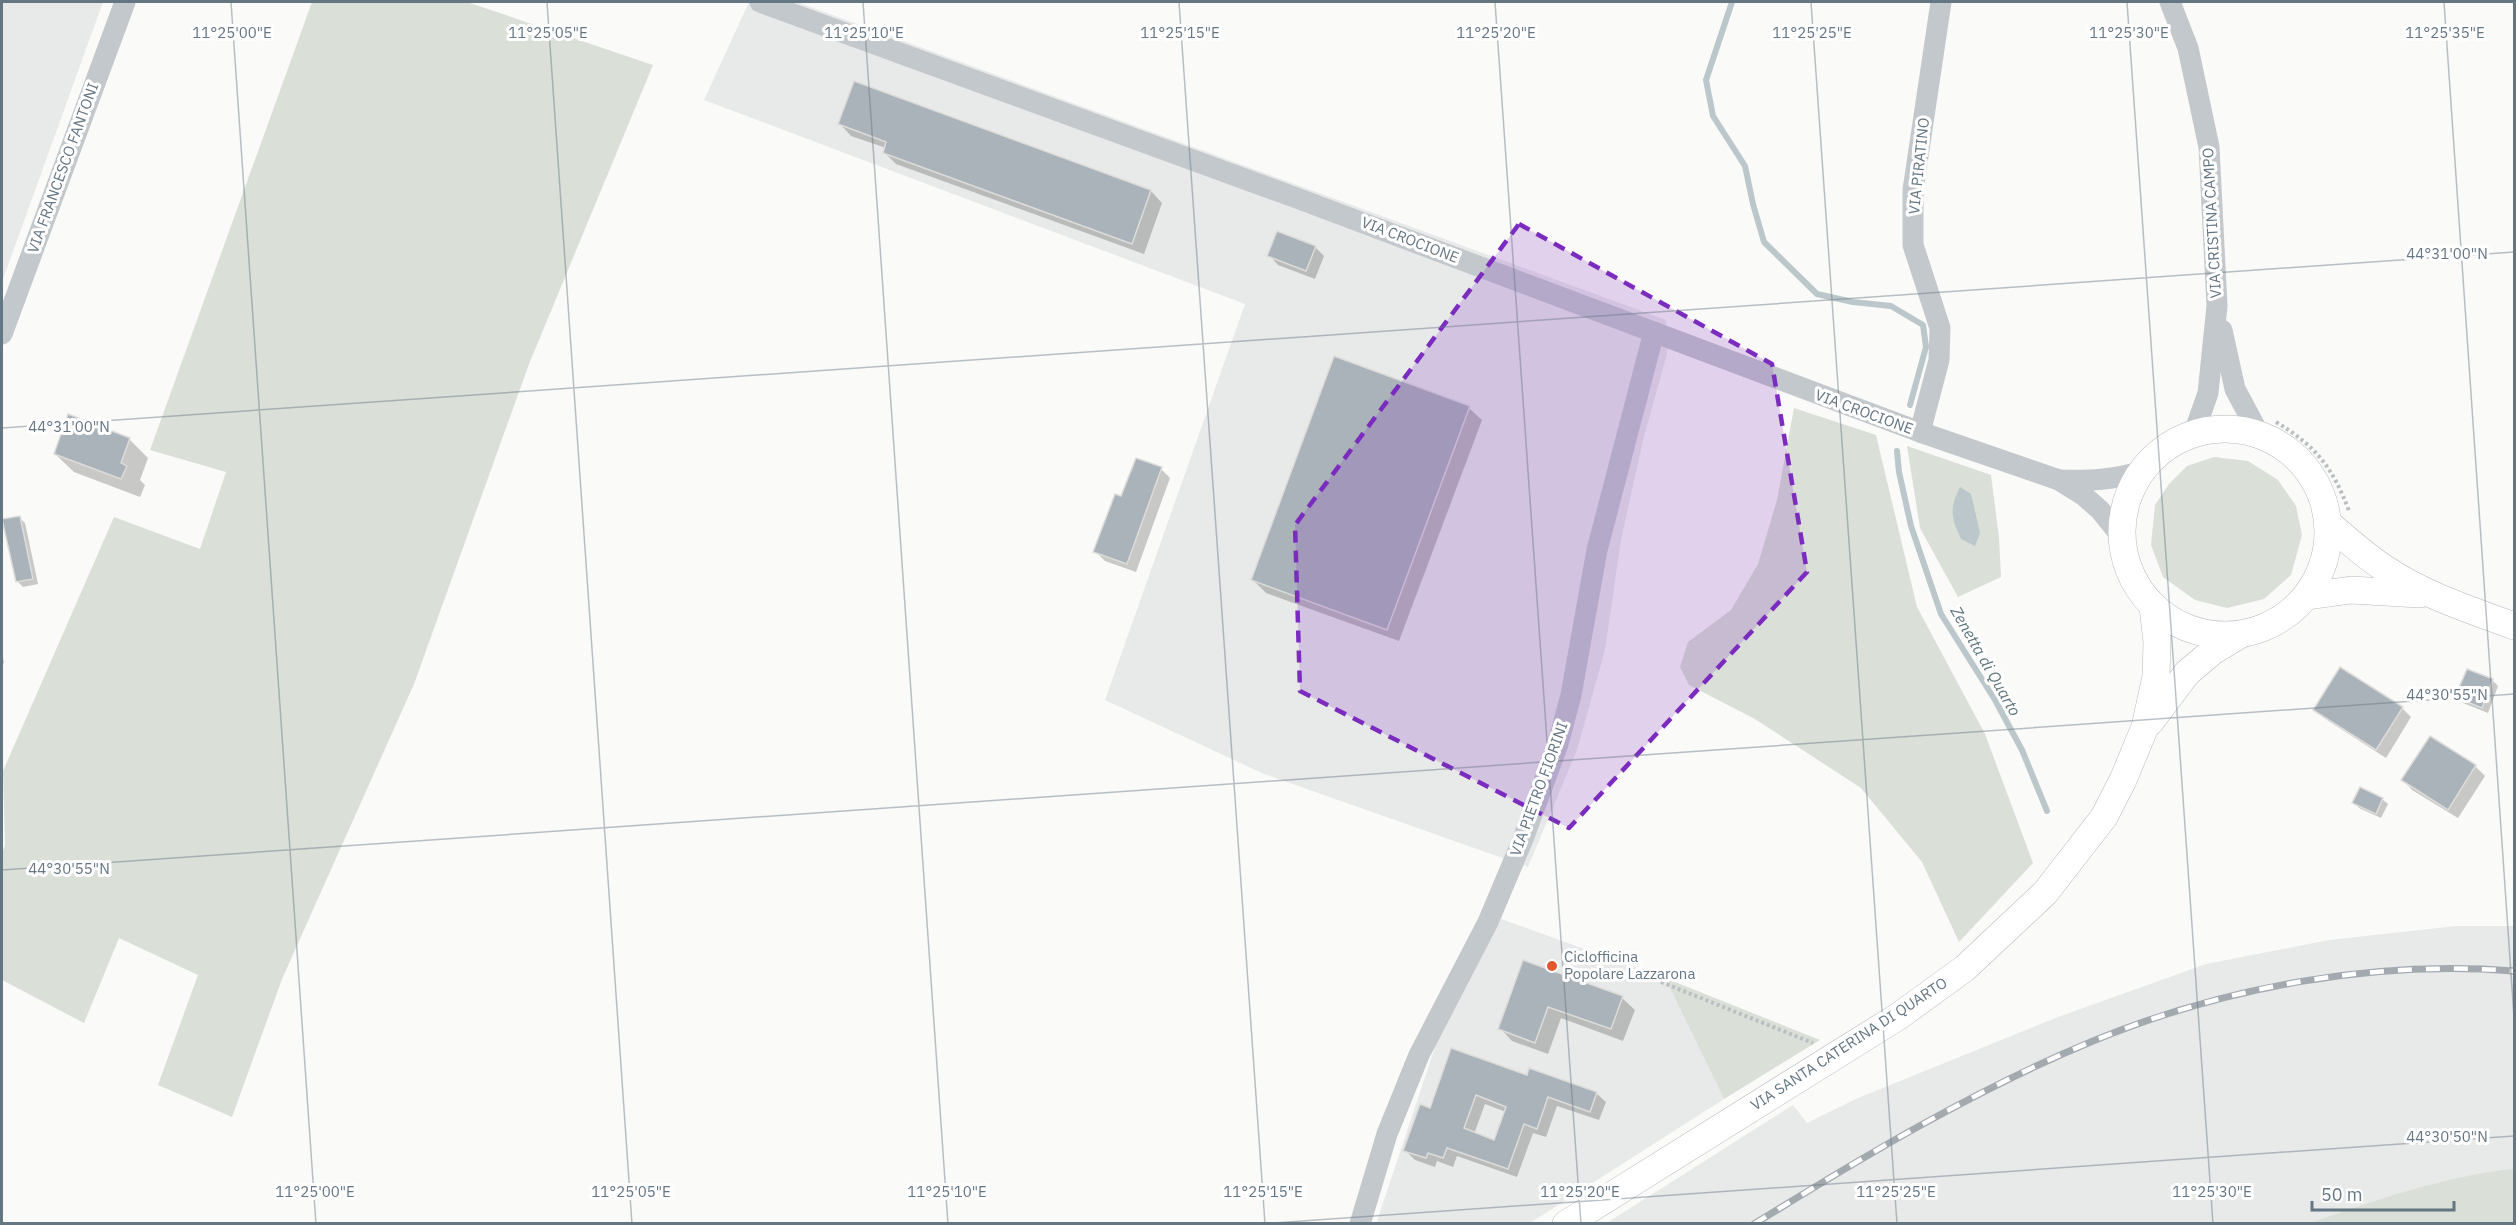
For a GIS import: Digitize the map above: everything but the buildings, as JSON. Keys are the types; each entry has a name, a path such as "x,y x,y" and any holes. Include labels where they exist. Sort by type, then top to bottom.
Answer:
{"main road":[{"path":"2340,520 2325,562 2308,596 2277,623 2238,636 2192,631 2153,607 2130,575 2121,536 2126,502 2142,471 2165,448 2194,433 2265,427 2308,469 2322,495 2340,520 2364,555 2431,595 2514,626"},
{"path":"2308,596 2351,590 2382,590 2431,595"},
{"name":"VIA SANTA CATERINA DI QUARTO","path":"1566,1224 1899,1016 1965,968 2045,893 2104,816 2123,780 2145,727 2156,677 2157,642 2153,607"},
{"name":"VIA SANTA CATERINA DI QUARTO","path":"2145,727 2187,673 2213,651 2238,636"}],"street":[{"name":"VIA FRANCESCO FANTONI","path":"2,334 125,2"},
{"name":"VIA CROCIONE","path":"760,2 1294,197 1920,432 2059,480 2083,495 2100,510 2121,536"},
{"name":"VIA PIRATINO","path":"1920,432 1939,360 1940,328 1913,245 1913,190 1941,2"},
{"name":"VIA CRISTINA CAMPO","path":"2169,2 2188,48 2209,147 2217,306 2208,393 2194,433"},
{"name":"VIA CRISTINA CAMPO","path":"2217,306 2235,389 2265,427"},
{"name":"VIA PIETRO FIORINI","path":"1360,1224 1387,1134 1419,1055 1488,922 1523,839 1558,744 1571,695 1597,550 1654,332"},
{"name":"VIA CROCIONE","path":"2059,480 2090,481 2120,478 2142,471"}],"path":[{"path":"2265,427 2297,435 2314,449 2330,468 2340,520"},
{"path":"1661,982 1839,1053"}],"highlighted area":[{"path":"1519,224 1772,364 1807,572 1569,828 1300,691 1295,525"}],"shaded area":[{"path":"2,2 103,2 2,282"},
{"path":"312,2 467,2 653,65 529,364 414,684 282,979 232,1117 158,1085 198,975 119,938 84,1023 2,980 2,854 5,845 3,771 114,517 200,549 226,472 150,450"},
{"path":"749,2 797,2 1666,320 1667,354 1643,440 1621,540 1605,650 1577,750 1528,867 1264,774 1105,700 1245,304 704,100"},
{"path":"1794,408 1876,435 1917,607 1985,734 2033,863 1959,942 1922,862 1861,788 1755,719 1689,685 1680,667 1688,642 1731,610 1758,564 1777,500"},
{"path":"1907,446 1991,475 1999,538 2001,577 1958,597 1920,528"},
{"path":"2214,457 2248,461 2278,480 2296,506 2302,535 2291,575 2264,599 2227,608 2195,600 2163,577 2151,545 2155,505 2169,484 2187,466"},
{"path":"1960,487 1971,494 1980,533 1975,546 1961,539 1953,519 1954,501"},
{"path":"1501,919 1665,978 1724,1099 1530,1223 1376,1224 1438,1038"},
{"path":"2456,926 2514,926 2514,1223 1605,1224 1793,1105 1807,1123 1858,1098 2058,1017 2206,964 2329,940"},
{"path":"1665,978 1820,1040 1724,1099"},
{"path":"2514,1169 2514,1223 2311,1223 2437,1183"}],"waterway":[{"name":"Zenetta di Quarto","path":"1732,2 1706,80 1713,116 1745,166 1764,242 1817,294 1853,302 1891,306 1923,325 1926,347 1910,405"},
{"name":"Zenetta di Quarto","path":"1897,451 1899,472 1911,526 1941,614 1995,700 2022,750 2047,811"}],"railway":[{"path":"1754,1224 1836,1174 1962,1103 2049,1060 2143,1022 2247,992 2353,974 2407,970 2514,971"}],"place":[{"name":"Ciclofficina Popolare Lazzarona","path":"1552,966"}]}
